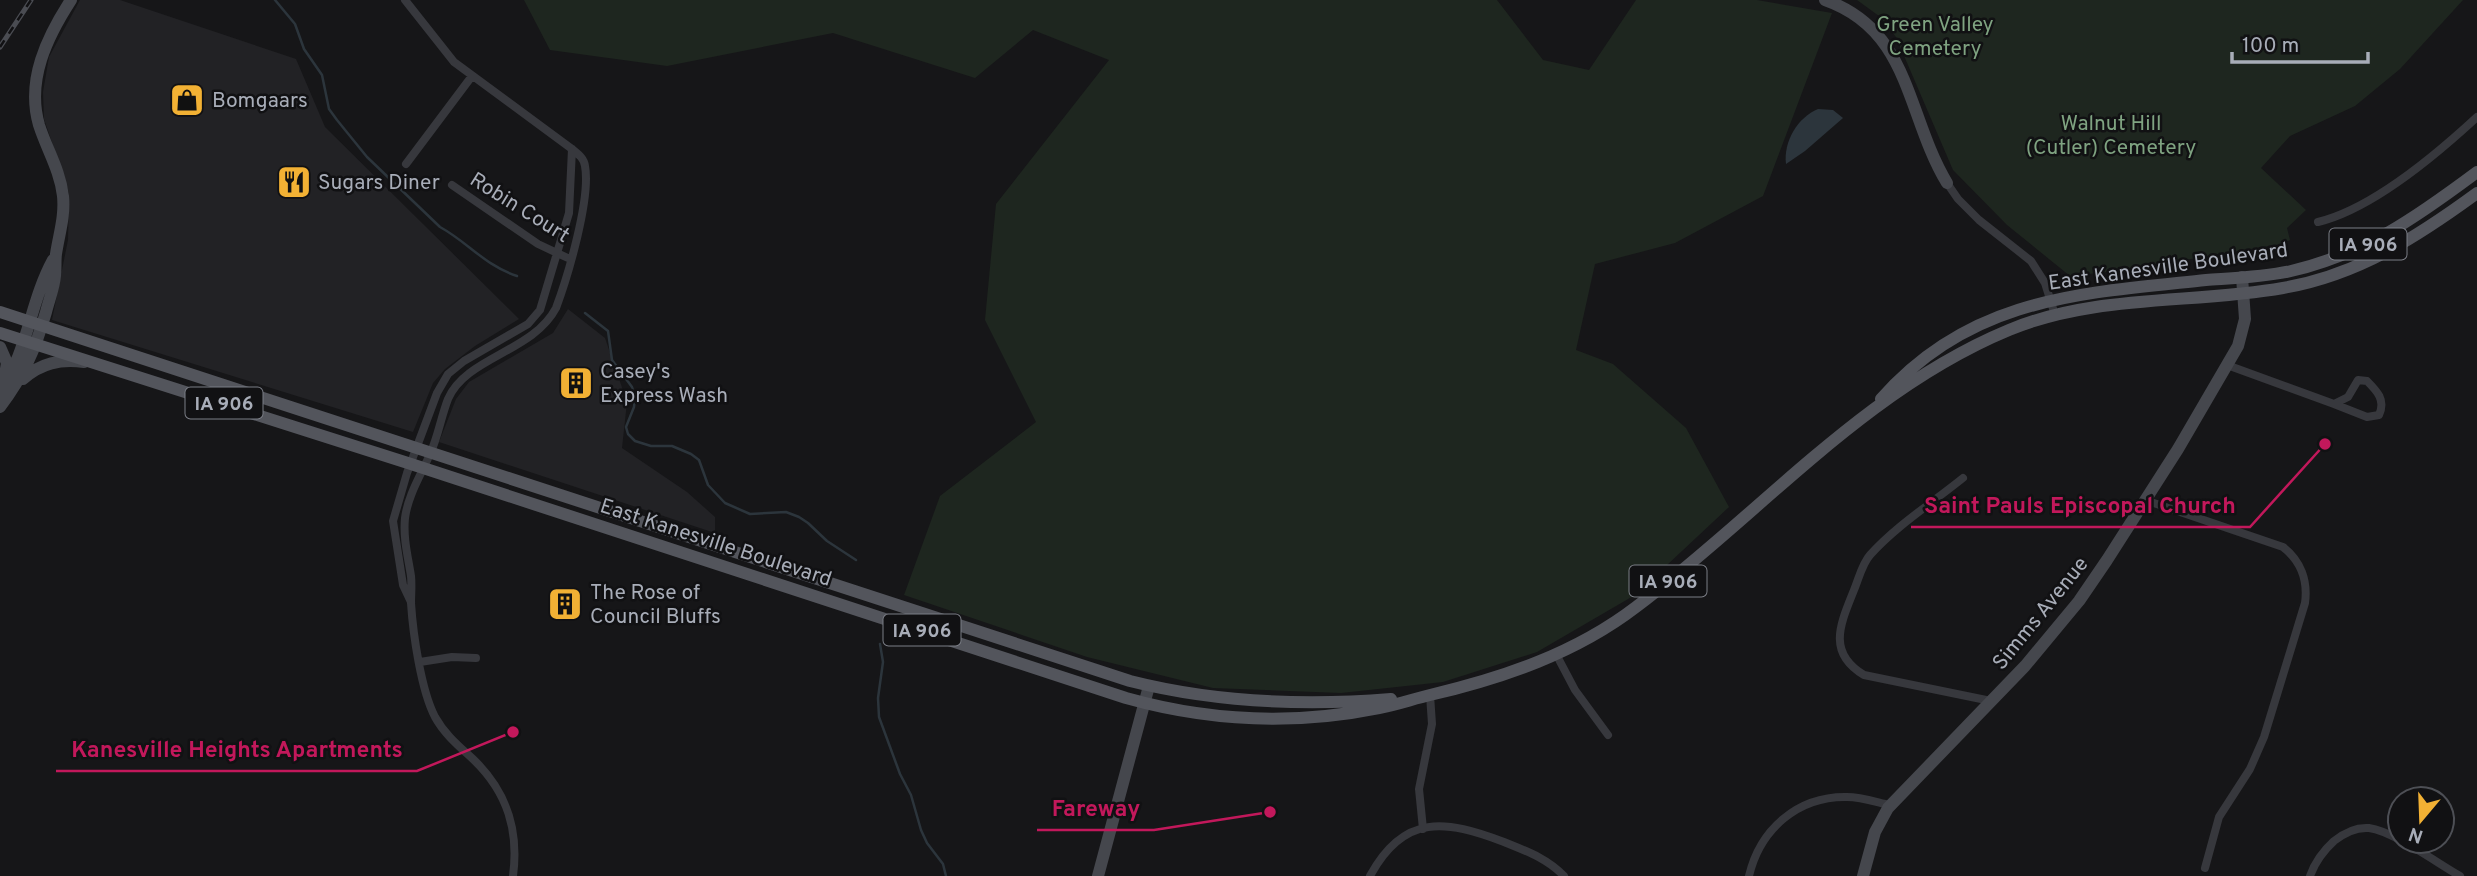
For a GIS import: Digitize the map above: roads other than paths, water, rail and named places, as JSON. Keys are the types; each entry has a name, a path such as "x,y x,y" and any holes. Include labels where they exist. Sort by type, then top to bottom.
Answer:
{"main road":[{"name":"East Kanesville Boulevard","path":"1872,409 1908,371 1947,342 1991,319 2052,300 2100,291 2289,271 2362,247 2405,224 2477,172"},
{"name":"East Kanesville Boulevard","path":"0,333 106,365 1145,703 1204,714 1267,719 1353,713 1496,678 1556,654 1602,630 1640,604 1872,409 1941,362 2010,329 2055,315 2121,305 2301,285 2365,263 2419,235 2477,193"},
{"name":"East Kanesville Boulevard","path":"0,312 1104,674 1149,686 1255,702 1360,702 1430,695"}],"street":[{"path":"17,384 36,324 55,278 56,254 62,228 62,195 56,167 38,123 36,86 44,48 71,0"},
{"path":"405,0 454,62 582,157 586,180 581,217 556,308 543,327 531,337 472,372 453,390 431,453 418,466 393,521 403,585 411,602"},
{"path":"1825,0 1840,5 1866,21 1885,43 1898,68 1936,164 1947,183 1973,214 2031,261 2039,271 2052,300 2055,315"},
{"path":"406,164 472,76"},
{"path":"2318,222 2353,209 2428,160 2477,117"},
{"path":"513,876 515,838 509,810 495,784 450,738 436,717 424,686 411,602 405,517 418,477 418,448 443,381 464,361 532,321 544,299 570,204 572,149"},
{"name":"Robin Court","path":"452,185 538,244 570,259"},
{"name":"Simms Avenue","path":"1863,876 1875,832 1890,805 2054,633 2079,601 2146,500 2227,365 2243,330 2242,277"},
{"path":"0,391 31,342"},
{"path":"0,348 7,363 0,391"},
{"path":"0,407 17,384 37,368 70,360 106,365"},
{"path":"2227,365 2370,418 2379,415 2382,408 2377,391 2367,381 2358,380 2347,397 2334,404"},
{"path":"1963,478 1868,557 1840,629 1840,645 1844,657 1852,667 1864,675 1991,701"},
{"path":"2146,500 2283,547 2293,556 2305,582 2305,603 2264,737 2250,769 2219,817 2205,868"},
{"path":"1556,654 1574,690 1608,735"},
{"path":"420,662 452,657 476,658"},
{"path":"1098,876 1149,686"},
{"path":"1423,829 1419,789 1432,724 1430,695"},
{"path":"1749,876 1764,839 1782,820 1804,806 1826,798 1847,797 1890,805"},
{"path":"1370,876 1390,847 1410,834 1440,826 1461,827 1535,854 1564,876"},
{"path":"2310,876 2319,858 2338,838 2354,830 2368,828 2381,831 2460,876"}],"waterway":[{"path":"275,0 295,24 304,49 322,75 329,109 367,157 440,227 495,266 517,276"},
{"path":"585,313 608,331 612,360 632,387 634,407 626,427 628,434 635,441 651,446 672,446 691,454 699,460 708,485 725,503 750,514 786,512 799,517 827,541 856,560"},
{"path":"880,644 883,662 878,698 879,717 900,774 911,795 921,830 943,864 946,876"}],"railway":[{"path":"0,47 31,0"}],"place":[{"name":"Bomgaars","path":"187,100"},
{"name":"Sugars Diner","path":"294,182"},
{"name":"Casey's Express Wash","path":"576,383"},
{"name":"Saint Pauls Episcopal Church","path":"2325,444"},
{"name":"The Rose of Council Bluffs","path":"565,604"},
{"name":"Kanesville Heights Apartments","path":"513,732"},
{"name":"Fareway","path":"1270,812"}],"park label":[{"name":"Green Valley Cemetery","path":"1935,36"},
{"name":"Walnut Hill (Cutler) Cemetery","path":"2111,135"}]}
